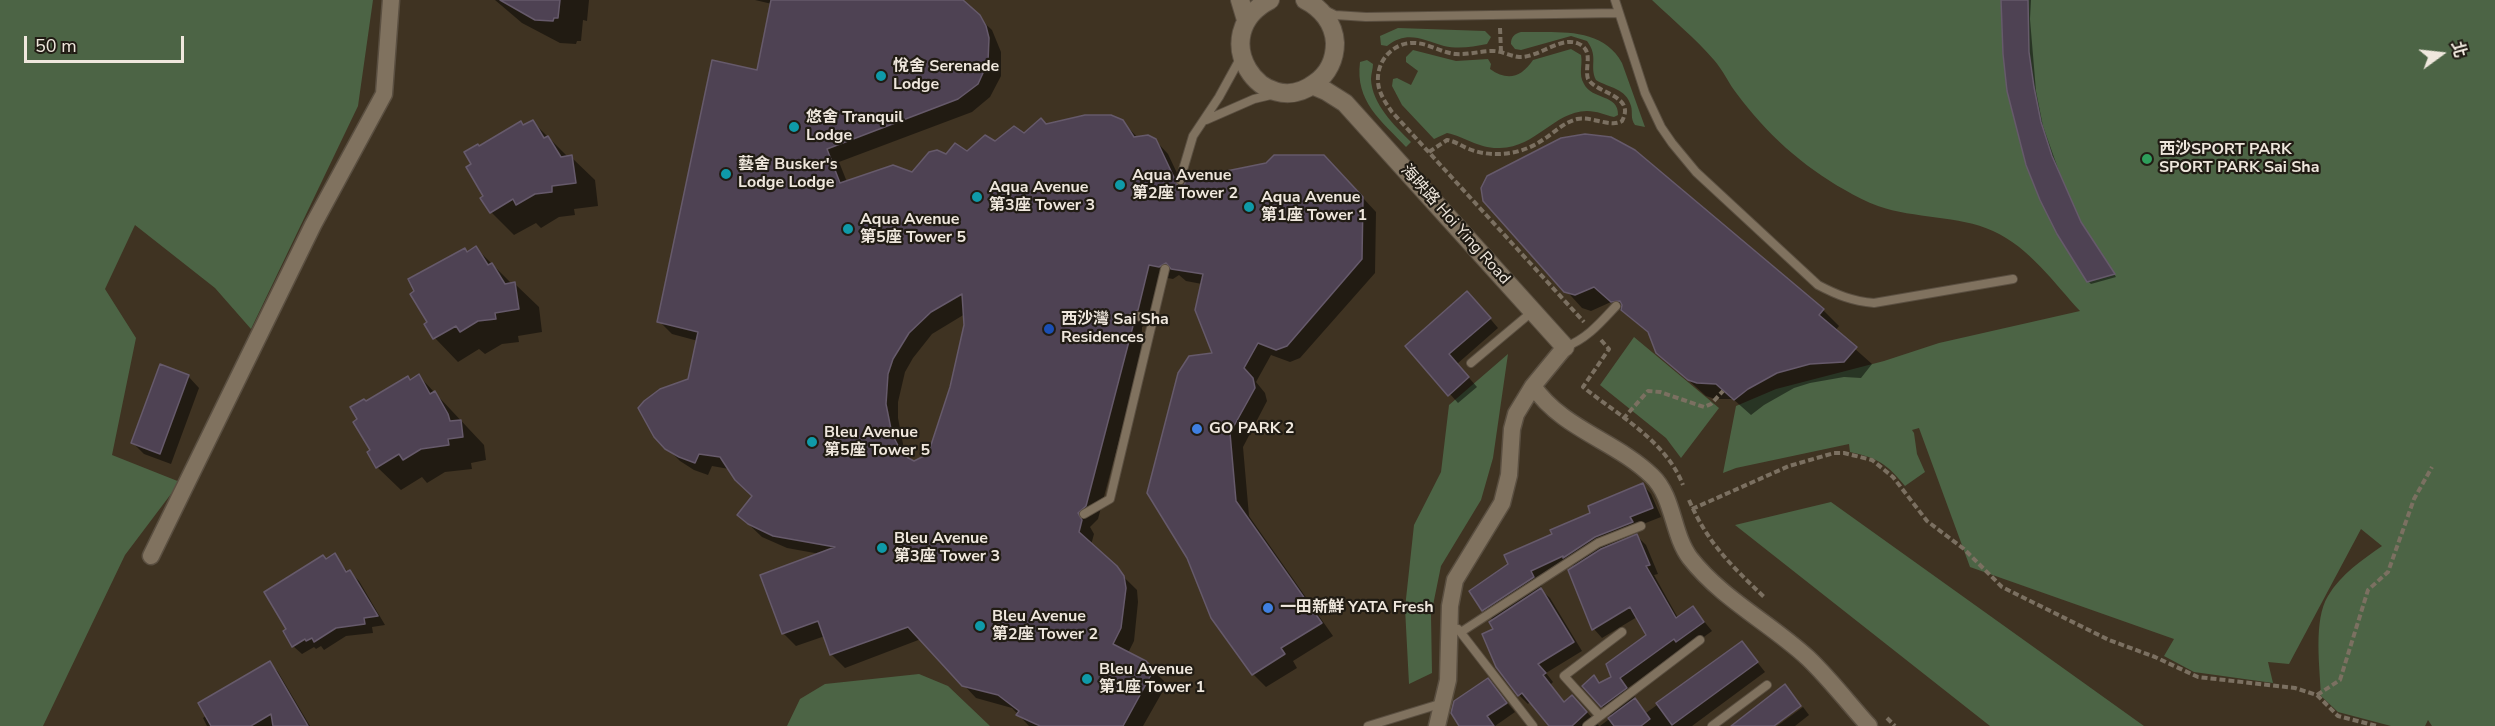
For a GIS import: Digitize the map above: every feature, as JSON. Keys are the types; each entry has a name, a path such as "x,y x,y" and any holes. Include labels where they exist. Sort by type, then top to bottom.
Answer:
{"street":[{"path":"151,556 313,225 384,94 391,0"},
{"path":"1240,0 1246,20"},
{"path":"1270,0 1256,9 1246,20 1241,34 1241,56 1255,80 1271,90 1297,92 1312,85 1325,74 1333,59"},
{"path":"1308,2 1328,21 1334,34"},
{"name":"海映路 Hoi Ying Road","path":"1334,34 1333,59 1345,103"},
{"name":"海映路 Hoi Ying Road","path":"1312,85 1345,103 1565,347"},
{"path":"1437,726 1444,702 1456,626 1451,593 1455,580 1502,503 1509,475 1512,429 1516,414 1533,386 1565,347"},
{"path":"1533,386 1560,415 1654,477 1666,500 1680,543 1690,558 1718,587 1808,658 1869,726"}],"lane":[{"path":"1615,0 1645,93 1661,127 1672,143 1696,172 1818,285 1854,301 1874,303 2013,279"},
{"path":"1308,2 1335,15 1350,17 1618,13"},
{"path":"1334,34 1343,20 1350,17"},
{"path":"1180,180 1193,136 1206,120 1241,56"},
{"path":"1206,120 1254,99 1280,92"},
{"path":"1084,514 1110,499 1165,269"},
{"path":"1565,347 1593,331 1616,306"},
{"path":"1471,363 1533,310"},
{"path":"1136,316 1153,320"},
{"path":"1533,726 1456,626 1598,543 1641,526"},
{"path":"1600,716 1564,676 1622,632"},
{"path":"1587,726 1700,640"},
{"path":"1712,726 1767,685"},
{"path":"1368,726 1444,702"}],"path":[{"path":"1429,152 1447,140 1485,154 1515,152 1530,148 1564,124 1575,120 1587,118 1618,123 1625,117 1624,106 1617,96 1591,84 1587,74 1589,57 1587,51 1577,44 1565,43 1520,57 1491,51 1456,54 1419,43 1407,43 1396,47 1386,55 1380,66 1379,90 1392,112 1609,349 1583,387 1664,452 1678,472 1699,523 1720,555 1770,603"},
{"path":"1623,419 1648,391 1660,392 1704,407 1711,404 1723,390"},
{"path":"1672,518 1789,466 1834,453 1872,460 1893,477 1927,521 1964,549 2002,587 2109,640 2198,676 2295,688 2317,695 2338,716 2377,726"},
{"path":"2317,695 2340,680 2368,590 2388,572 2414,499 2432,467"},
{"path":"1878,710 1895,726"}],"green space":[{"path":"0,0 373,0 358,106 251,329 215,288 135,225 105,289 136,338 112,455 180,482 125,555 43,726 0,726"},
{"path":"1652,0 2495,0 2495,726 2432,726 2428,720 2425,726 2391,726 2338,712 2321,696 2318,644 2323,606 2333,588 2346,574 2382,546 2361,529 2289,664 2268,662 2273,683 2194,672 2164,656 2174,639 1970,567 1919,428 1912,430 1917,454 1925,472 1905,486 1893,472 1881,463 1850,452 1849,444 1736,468 1723,473 1736,406 1776,389 1884,361 1939,343 2080,311 2029,256 2018,246 1993,231 1965,222 1878,206 1829,181 1786,148 1760,122 1734,90 1714,60"},
{"path":"1398,28 1485,31 1491,37 1487,44 1466,47 1444,46 1408,37 1387,46 1381,45 1380,36"},
{"path":"1521,32 1564,32 1591,37 1603,43 1622,63 1645,127 1635,125 1629,100 1625,95 1596,80 1591,47 1587,41 1571,36 1521,50 1515,49 1511,44 1512,39"},
{"path":"1571,49 1581,55 1581,77 1584,84 1593,93 1610,100 1617,108 1618,115 1614,117 1591,111 1575,113 1513,146 1486,147 1447,133 1434,139 1402,105 1392,86 1393,79 1397,78 1411,85 1418,71 1406,62 1406,57 1413,50 1456,61 1488,59 1491,64 1490,69 1502,75 1513,76 1524,71 1533,60"},
{"path":"1367,60 1373,64 1371,79 1375,97 1385,114 1411,142 1406,147 1379,119 1366,99 1360,76 1360,62"},
{"path":"1634,337 1719,408 1681,458 1666,438 1600,385"},
{"path":"1508,354 1493,458 1481,500 1441,566 1431,615 1432,673 1409,684 1405,608 1414,525 1441,472 1449,405"},
{"path":"1831,502 2144,726 1990,726 1735,525"},
{"path":"919,674 948,686 990,726 787,726 800,699 825,684"}],"building":[{"path":"500,0 560,0 558,18 554,18 553,21 535,20"},
{"path":"771,0 963,0 980,15 989,38 988,62 978,84 958,99 827,149 840,183 893,165 912,172 929,152 937,150 946,154 955,143 967,151 985,135 995,141 1014,126 1024,133 1041,118 1046,124 1085,115 1111,115 1123,120 1134,137 1148,135 1156,139 1178,186 1184,185 1187,179 1266,163 1274,155 1324,155 1363,197 1362,259 1287,346 1276,350 1258,343 1244,368 1253,378 1255,388 1230,433 1236,501 1322,623 1281,648 1285,654 1252,675 1211,618 1187,558 1147,493 1178,373 1189,356 1212,353 1195,310 1203,274 1171,269 1166,263 1159,267 1149,265 1138,310 1130,314 1134,322 1086,506 1078,513 1082,520 1079,532 1117,566 1124,576 1126,588 1121,628 1113,644 1146,661 1152,667 1151,675 1123,726 1040,726 1016,715 1019,711 998,695 962,686 908,627 830,655 818,621 782,634 760,575 835,547 773,536 748,524 737,515 752,496 735,480 720,457 699,454 695,463 665,449 654,437 638,408 660,389 688,379 698,332 657,322 712,60 757,70","holes":["962,294 964,325 950,387 930,448 926,455 914,461 903,455 892,434 886,404 888,374 893,359 909,333 931,312"]},
{"path":"2001,0 2028,0 2029,52 2041,122 2052,156 2081,222 2115,274 2087,282 2057,234 2040,200 2026,165 2007,91"},
{"path":"533,120 544,138 548,136 561,157 572,155 576,183 552,186 552,192 535,194 516,205 513,199 490,213 480,198 483,196 466,167 471,164 464,152 478,144 479,146 521,121 523,125"},
{"path":"1585,134 1611,137 1635,150 1824,309 1819,315 1857,347 1844,362 1810,364 1777,373 1748,389 1734,400 1716,384 1688,380 1656,353 1648,332 1621,310 1620,301 1611,302 1594,287 1575,295 1564,292 1483,201 1481,188 1487,176 1561,138"},
{"path":"476,246 488,265 492,263 505,284 515,282 519,309 495,313 496,319 478,321 460,332 456,326 433,339 424,324 427,322 410,294 414,291 408,279 465,248 467,252"},
{"path":"1467,291 1491,318 1449,354 1469,377 1448,396 1405,346"},
{"path":"160,364 189,375 160,454 131,443"},
{"path":"419,374 430,394 435,391 450,421 461,420 463,437 448,439 449,445 421,449 403,460 399,454 376,468 367,452 370,450 353,422 357,419 350,407 364,399 366,401 408,376 410,380"},
{"path":"1643,483 1653,508 1630,517 1633,522 1595,537 1563,558 1563,556 1531,571 1534,577 1482,611 1469,591 1508,564 1504,555 1552,534 1550,530 1590,513 1588,506"},
{"path":"1637,534 1650,565 1646,566 1676,618 1693,606 1704,622 1676,642 1674,639 1620,678 1627,688 1601,707 1582,686 1594,675 1599,683 1611,677 1606,664 1646,635 1630,607 1592,630 1568,570 1601,549"},
{"path":"335,553 346,572 350,570 378,616 364,618 365,624 336,628 314,642 312,638 306,641 305,639 292,647 283,631 286,629 264,592 323,555 326,559"},
{"path":"1541,588 1574,642 1538,664 1546,673 1543,675 1564,702 1572,695 1587,712 1572,726 1549,726 1522,693 1518,696 1496,667 1482,634 1493,629 1489,622"},
{"path":"1742,641 1758,662 1672,725 1656,703"},
{"path":"270,661 308,726 273,726 271,714 251,726 211,726 198,703"},
{"path":"1488,678 1507,703 1487,716 1494,726 1459,726 1451,713 1454,701"},
{"path":"1785,684 1801,706 1774,726 1731,726"},
{"path":"1635,698 1650,719 1641,726 1614,726 1608,718"}],"place":[{"name":"悅舍 Serenade Lodge","path":"881,76"},
{"name":"悠舍 Tranquil Lodge","path":"794,127"},
{"name":"西沙SPORT PARK SPORT PARK Sai Sha","path":"2147,159"},
{"name":"藝舍 Busker's Lodge Lodge","path":"726,174"},
{"name":"Aqua Avenue 第2座 Tower 2","path":"1120,185"},
{"name":"Aqua Avenue 第3座 Tower 3","path":"977,197"},
{"name":"Aqua Avenue 第1座 Tower 1","path":"1249,207"},
{"name":"Aqua Avenue 第5座 Tower 5","path":"848,229"},
{"name":"西沙灣 Sai Sha Residences","path":"1049,329"},
{"name":"GO PARK 2","path":"1197,429"},
{"name":"Bleu Avenue 第5座 Tower 5","path":"812,442"},
{"name":"Bleu Avenue 第3座 Tower 3","path":"882,548"},
{"name":"一田新鮮 YATA Fresh","path":"1268,608"},
{"name":"Bleu Avenue 第2座 Tower 2","path":"980,626"},
{"name":"Bleu Avenue 第1座 Tower 1","path":"1087,679"}]}
